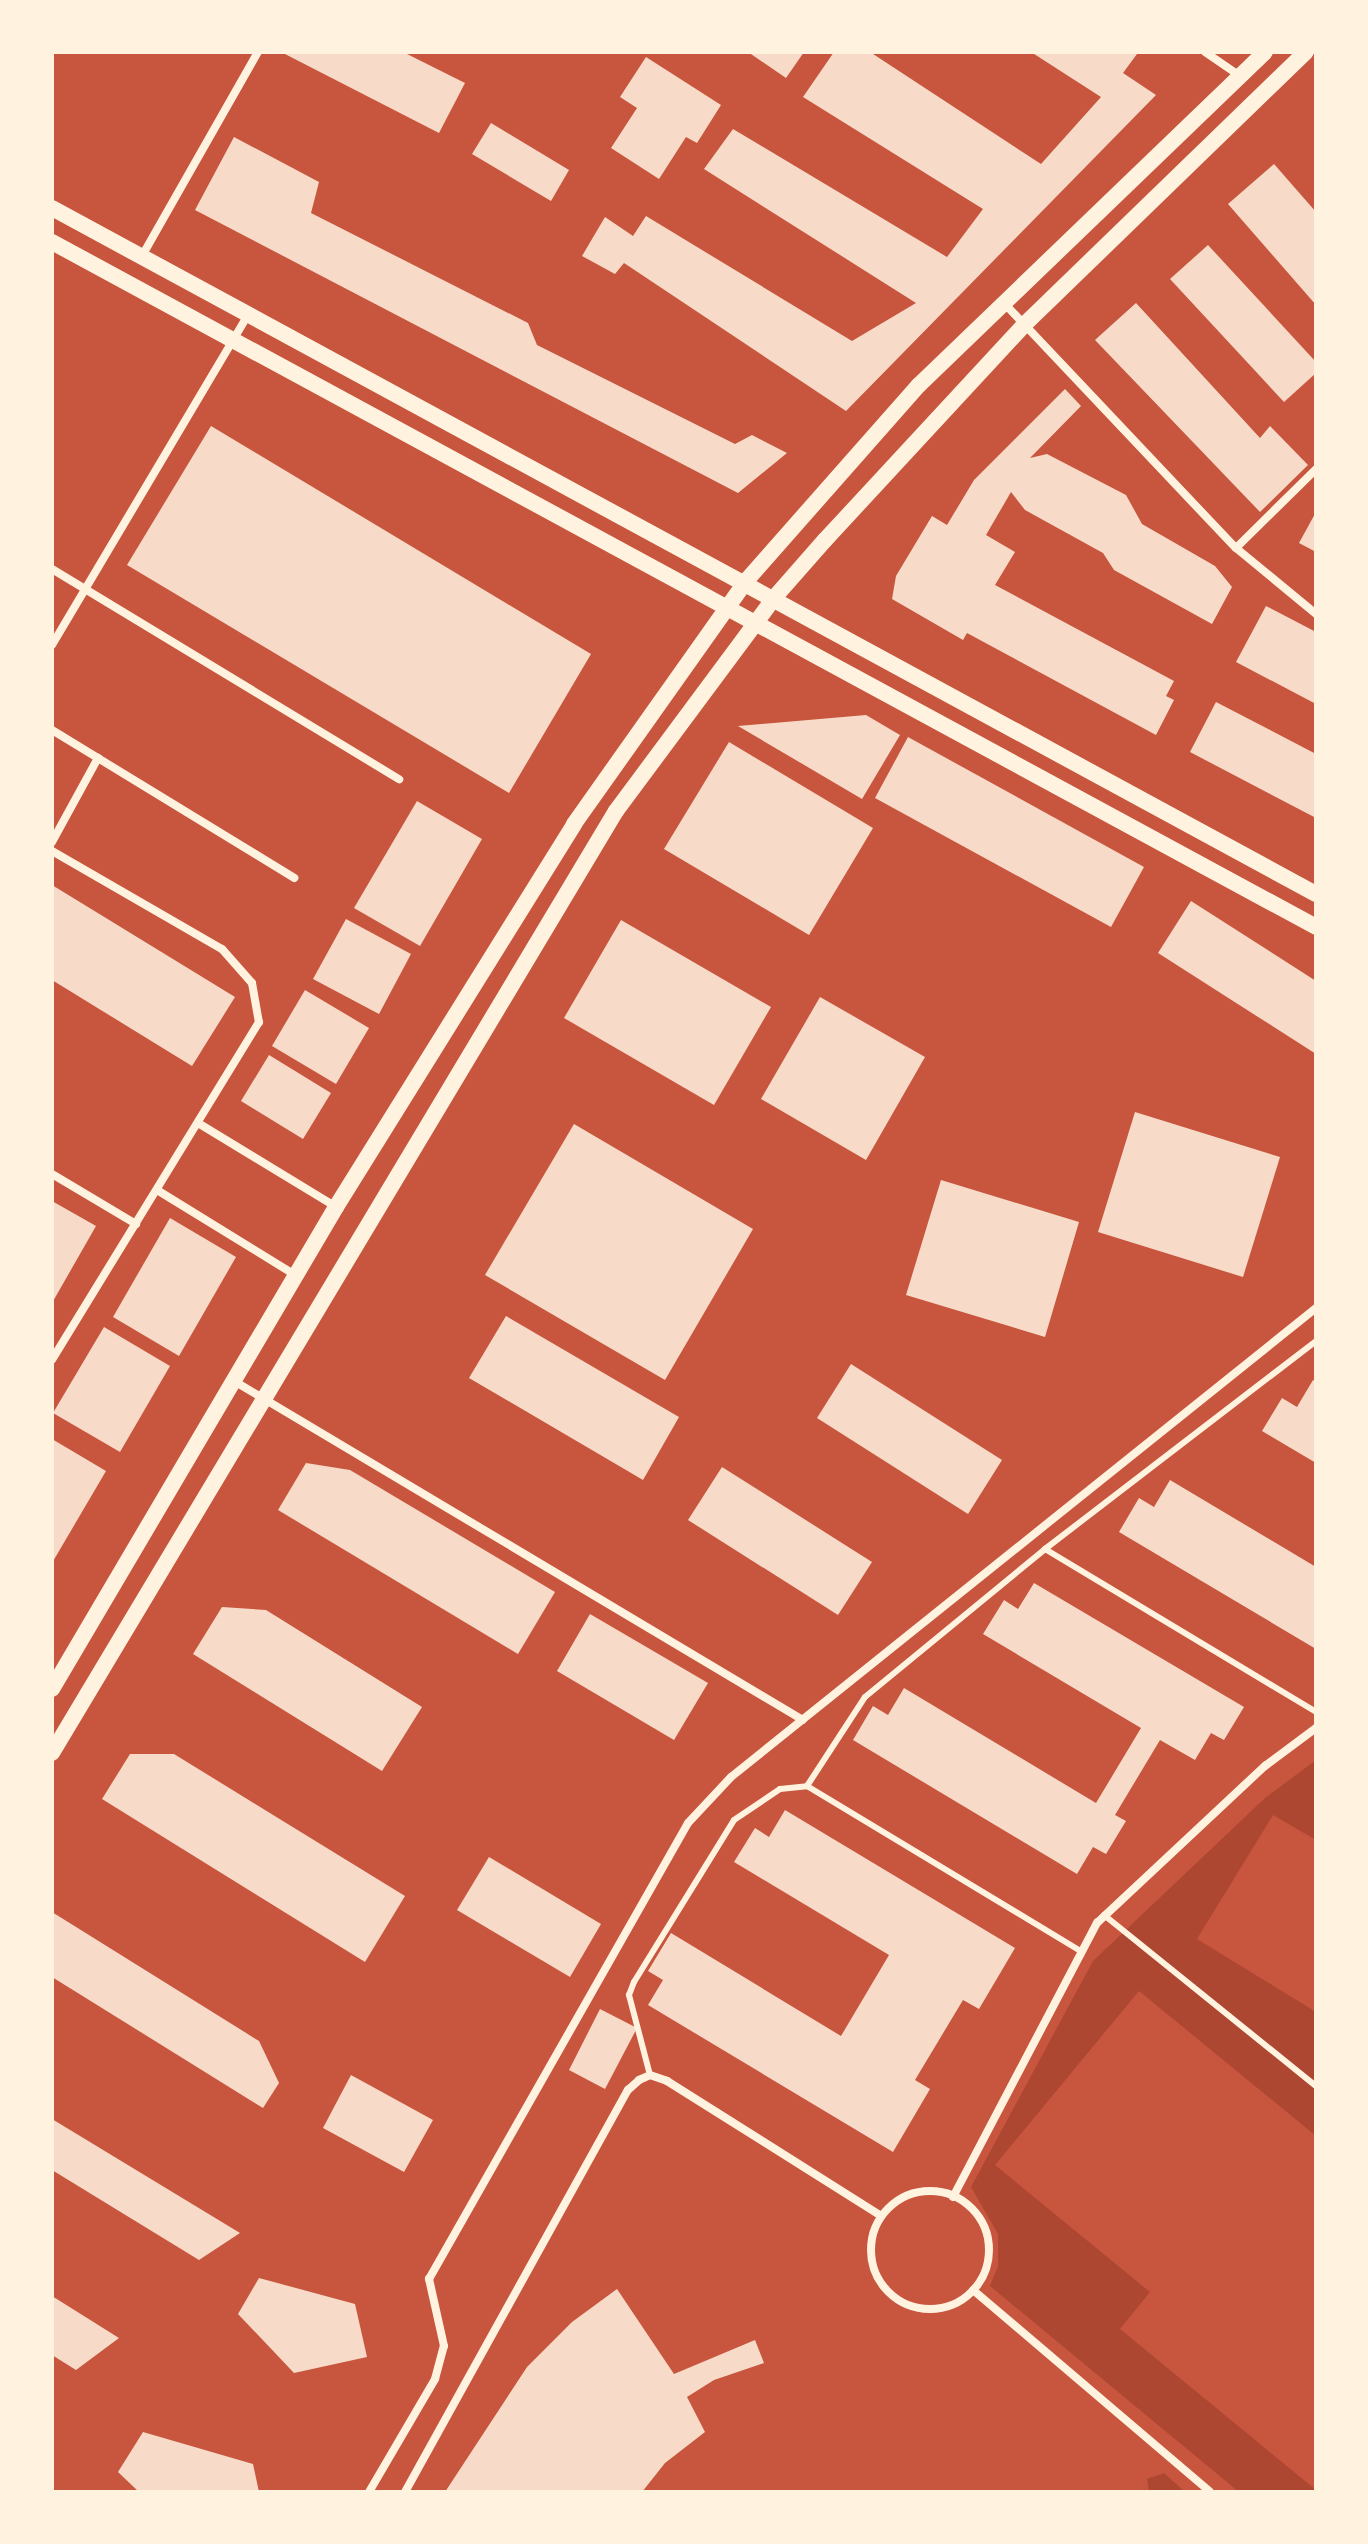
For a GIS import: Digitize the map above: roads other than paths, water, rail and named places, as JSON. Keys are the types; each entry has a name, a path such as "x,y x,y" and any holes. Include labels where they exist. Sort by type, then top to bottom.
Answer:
{"main road":[{"path":"52,1689 336,1207 574,824 746,581 866,441 1003,302 1265,52"},
{"path":"52,1753 261,1397 590,850 753,626 774,598 1025,324 1306,52"},
{"path":"52,208 746,581 1316,894"},
{"path":"52,242 235,338 753,626 1316,927"}],"street":[{"path":"142,257 258,52"},
{"path":"1205,52 1240,76"},
{"path":"1003,302 1236,548 1316,614"},
{"path":"52,645 248,315"},
{"path":"1236,548 1316,469"},
{"path":"52,569 399,779"},
{"path":"52,730 294,878"},
{"path":"52,842 98,758"},
{"path":"52,851 222,949 252,983 259,1022 52,1360"},
{"path":"198,1123 336,1207"},
{"path":"52,1174 136,1224"},
{"path":"157,1190 295,1275"},
{"path":"369,2492 435,2379 444,2346 429,2279 688,1823 731,1777 1316,1308"},
{"path":"234,1381 803,1720"},
{"path":"953,2197 1079,1950 1104,1915 1265,1766 1316,1728"},
{"path":"405,2492 628,2090 650,2075 881,2216"},
{"path":"914,2193 953,2197 975,2213 987,2238 986,2265 973,2290 934,2309 893,2296 872,2258 881,2216 914,2193"},
{"path":"973,2290 1210,2492"}],"lane":[{"path":"807,1786 865,1697 1045,1549 1316,1341"},
{"path":"1045,1549 1316,1712"},
{"path":"650,2075 629,1995 634,1982 734,1820 780,1789 807,1786 1079,1950"},
{"path":"1104,1915 1316,2086"}]}
